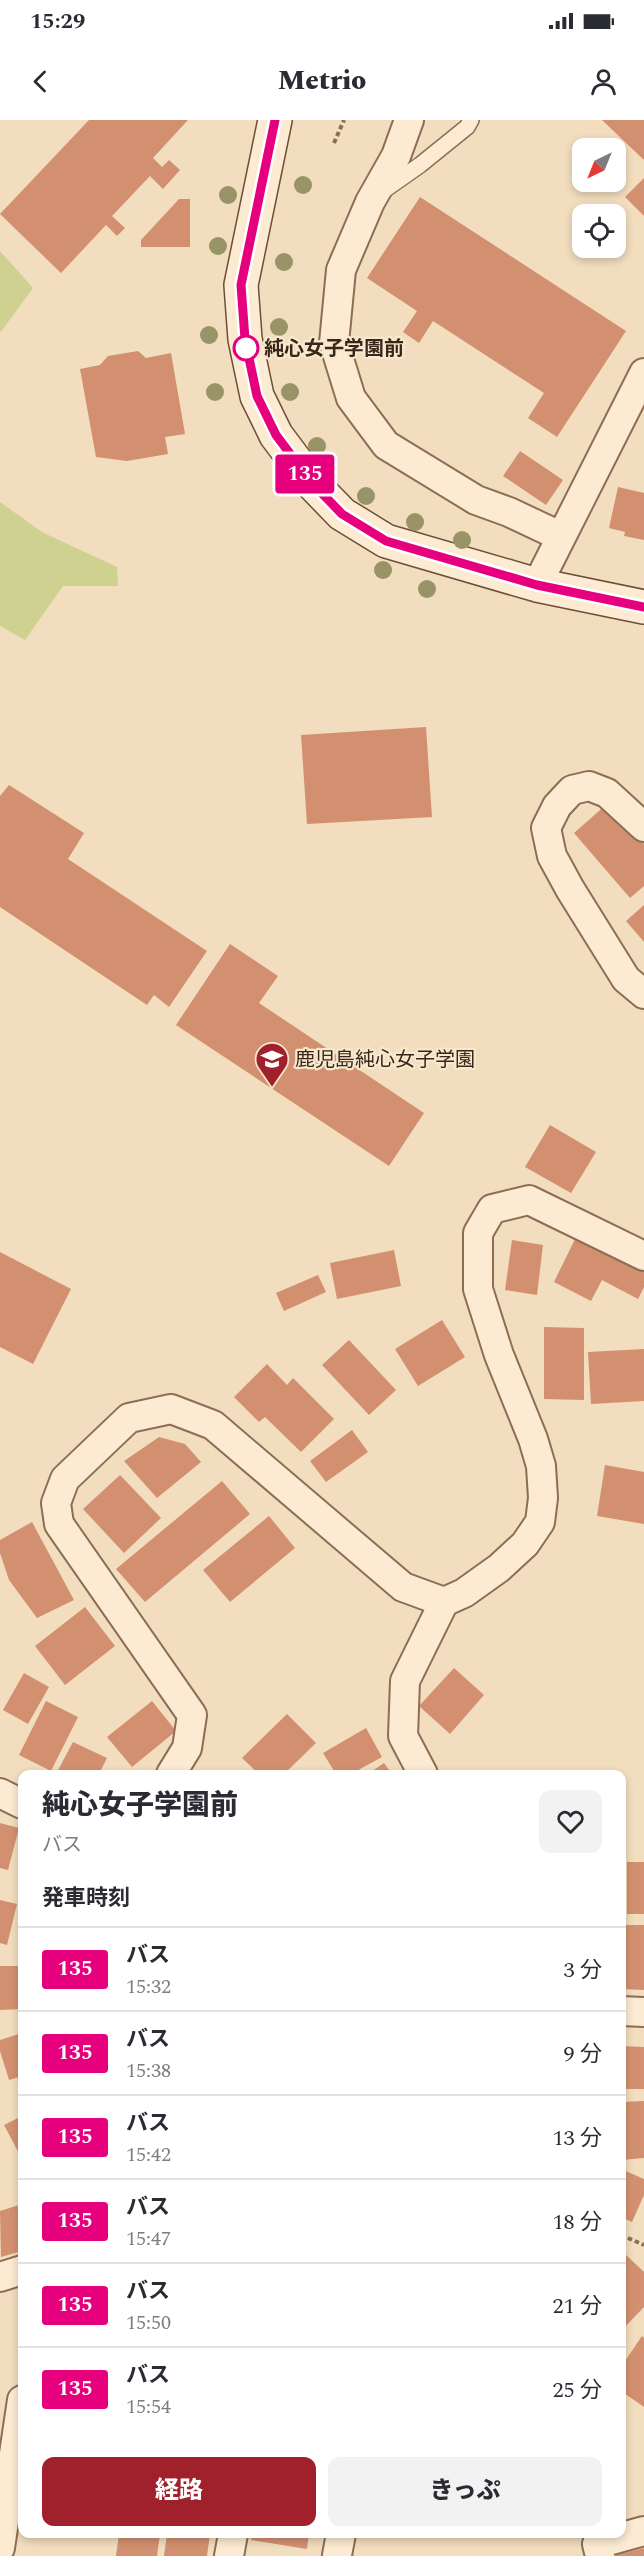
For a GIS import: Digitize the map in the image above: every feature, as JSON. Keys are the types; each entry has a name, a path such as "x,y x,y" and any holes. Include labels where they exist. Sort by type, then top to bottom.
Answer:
{"street":[{"path":"275,120 241,285 245,339 257,396 276,435 312,483 342,514 386,541 537,585 644,607"},
{"path":"410,120 396,156 373,198 341,270 334,343 351,398 387,445 477,500 560,536"},
{"path":"537,585 644,373"},
{"path":"644,827 607,793 589,786 572,790 557,806 546,828 552,856 570,889 626,978 644,994"},
{"path":"421,1770 404,1736 405,1681 444,1602 464,1593 499,1568 525,1544 540,1522 543,1498 542,1466 499,1355 478,1289 478,1233 492,1209 529,1200 644,1256"},
{"path":"173,1770 187,1748 192,1715 59,1524 56,1503 65,1479 129,1418 171,1409 213,1425 403,1587 444,1602"},
{"path":"0,1792 18,1802"},
{"path":"626,2011 644,2012"},
{"path":"0,2277 18,2271"},
{"path":"0,2548 18,2427"},
{"path":"626,2535 644,2530"},
{"path":"229,2556 232,2538"},
{"path":"600,2556 597,2544 617,2538"}],"lane":[{"path":"373,198 420,165 467,127 471,120"}],"path":[{"path":"334,143 344,120"},
{"path":"626,2237 644,2245"}],"green space":[{"path":"0,251 33,288 0,333"},
{"path":"0,502 42,532 117,567 118,586 63,586 25,640 0,626"}],"building":[{"path":"89,120 188,120 153,158 162,167 169,160 180,170 163,189 150,176 112,216 125,228 117,236 106,225 61,273 0,214"},
{"path":"602,120 644,120 644,160 626,143 626,138 621,138"},
{"path":"644,178 644,216 625,197"},
{"path":"420,197 626,331 557,437 528,418 544,393 433,321 419,343 403,332 417,311 367,278"},
{"path":"179,199 190,199 190,247 141,247 141,240"},
{"path":"138,351 146,358 171,353 185,434 165,437 168,454 127,461 96,457 80,369 100,365 108,356"},
{"path":"520,451 563,480 546,505 503,476"},
{"path":"618,487 644,493 644,540 624,536 625,532 609,528"},
{"path":"426,727 432,817 307,824 301,735"},
{"path":"9,785 84,833 68,859 207,951 169,1007 154,995 147,1005 0,907 0,796"},
{"path":"608,803 644,844 644,886 630,898 574,833"},
{"path":"644,905 644,942 626,921"},
{"path":"230,944 278,976 259,1003 424,1113 389,1166 176,1025"},
{"path":"550,1125 596,1152 571,1193 525,1167"},
{"path":"576,1237 644,1271 644,1287 638,1299 602,1280 591,1301 554,1282"},
{"path":"512,1240 543,1245 537,1295 505,1290"},
{"path":"394,1250 401,1286 337,1299 330,1263"},
{"path":"0,1252 71,1289 33,1364 0,1347"},
{"path":"318,1275 326,1292 284,1311 276,1293"},
{"path":"442,1320 465,1357 418,1386 395,1349"},
{"path":"544,1327 584,1328 584,1400 544,1399"},
{"path":"349,1340 396,1390 369,1415 322,1365"},
{"path":"644,1349 644,1401 591,1404 588,1352"},
{"path":"267,1364 287,1385 293,1378 334,1419 301,1452 265,1417 259,1422 234,1397"},
{"path":"352,1430 368,1452 326,1482 310,1461"},
{"path":"159,1437 185,1444 201,1462 157,1498 124,1461"},
{"path":"605,1465 644,1472 644,1524 597,1516"},
{"path":"120,1475 161,1518 124,1553 83,1509"},
{"path":"222,1481 250,1514 145,1602 116,1569"},
{"path":"269,1516 295,1548 230,1602 203,1570"},
{"path":"32,1522 74,1600 37,1618 9,1580 0,1553 0,1540"},
{"path":"85,1607 115,1646 65,1685 35,1646"},
{"path":"454,1668 484,1695 450,1734 419,1706"},
{"path":"24,1673 49,1687 28,1724 3,1710"},
{"path":"46,1701 78,1717 52,1770 19,1755"},
{"path":"152,1701 176,1731 132,1767 107,1737"},
{"path":"287,1714 316,1743 288,1770 255,1770 242,1758"},
{"path":"366,1728 382,1757 358,1770 334,1770 323,1753"},
{"path":"73,1742 107,1758 101,1770 58,1770"},
{"path":"384,1763 389,1770 374,1770"},
{"path":"0,1823 18,1828 18,1832 8,1870 0,1868"},
{"path":"627,1862 644,1862 644,1914 627,1914"},
{"path":"0,1900 17,1904 7,1945 0,1943"},
{"path":"626,1925 644,1925 644,1990 626,1989"},
{"path":"0,1966 18,1966 18,2009 0,2010"},
{"path":"18,2034 18,2077 9,2080 0,2051 0,2040"},
{"path":"626,2046 644,2047 644,2089 626,2089"},
{"path":"644,2101 644,2158 626,2160 626,2102"},
{"path":"18,2118 18,2151 4,2125"},
{"path":"626,2171 644,2179 644,2195 632,2222 626,2219"},
{"path":"18,2205 18,2252 1,2257 0,2211"},
{"path":"626,2255 644,2272 644,2307 626,2326"},
{"path":"642,2336 644,2338 644,2407 626,2394 626,2360"},
{"path":"118,2538 159,2538 157,2556 116,2556"},
{"path":"166,2538 209,2538 207,2556 164,2556"},
{"path":"251,2538 308,2538 307,2549 251,2540"},
{"path":"644,2548 644,2556 616,2556 616,2555"}],"bus line":[{"name":"135","path":"275,120 241,285 245,339 257,396 276,435 312,483 342,514 386,541 537,585 644,607"}],"place":[{"name":"純心女子学園前","path":"246,348"},
{"name":"鹿児島純心女子学園","path":"272,1088"}]}
